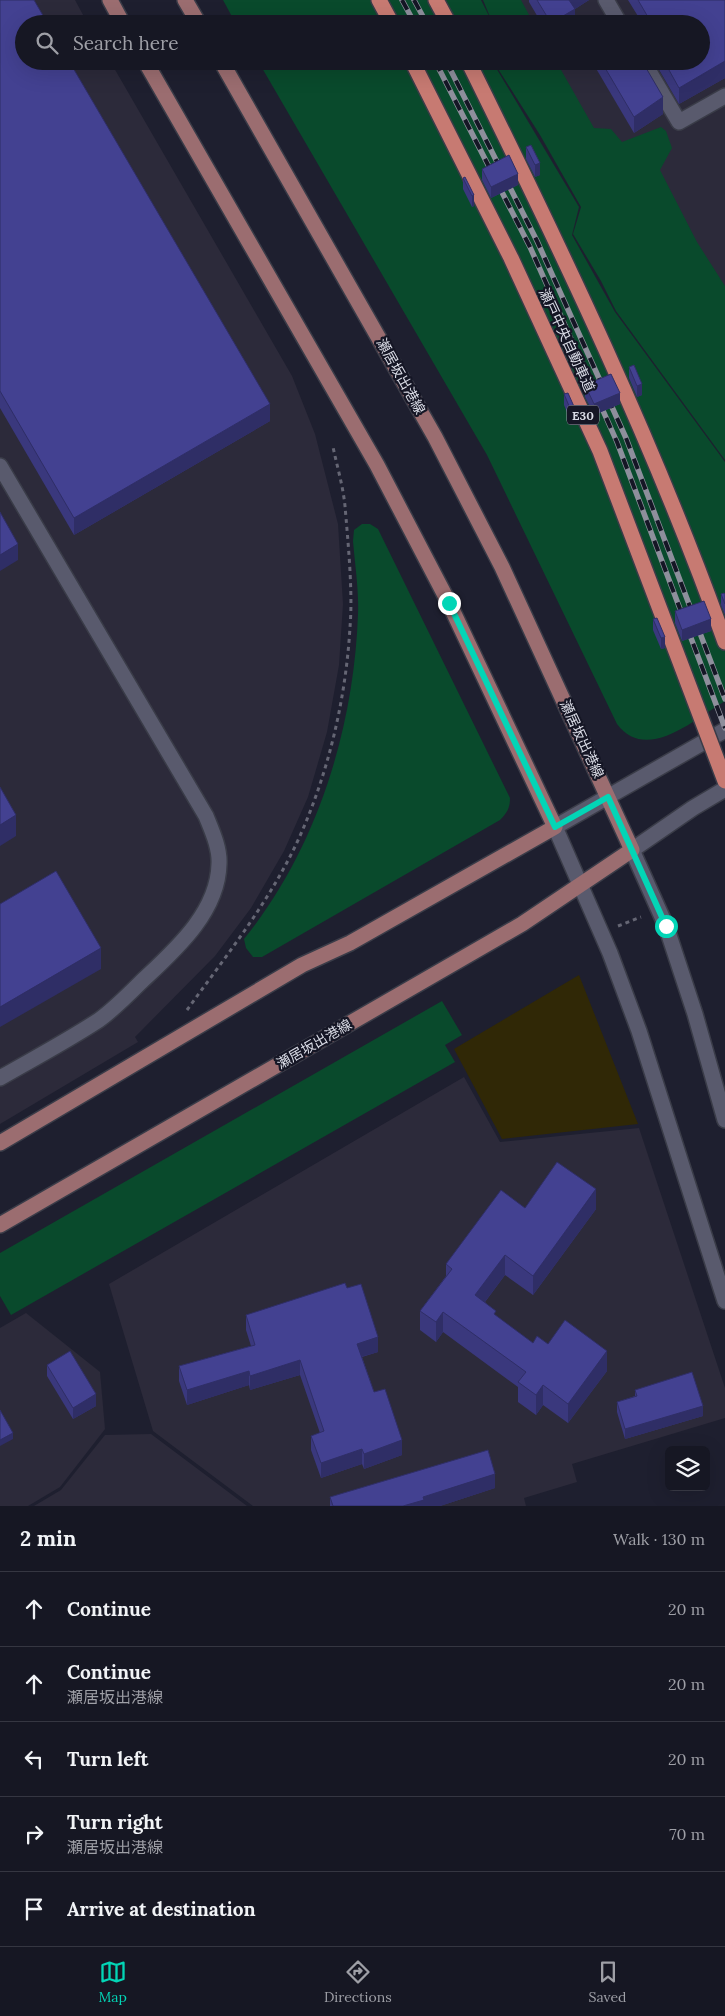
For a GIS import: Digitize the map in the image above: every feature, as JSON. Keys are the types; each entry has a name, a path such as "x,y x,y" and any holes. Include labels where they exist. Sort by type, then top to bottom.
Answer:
{"highway":[{"path":"379,0 387,15"},
{"path":"436,0 444,15"},
{"name":"瀬戸中央自動車道","path":"417,70 512,258 600,451 725,781"},
{"path":"472,70 553,233 640,425 725,642"}],"main road":[{"path":"110,0 118,15"},
{"path":"185,0 194,15"},
{"path":"0,1143 302,965 350,943 555,827 449,603 377,466 150,70"},
{"name":"瀬居坂出港線","path":"0,1225 522,924 632,850 502,567 435,437 226,70"}],"street":[{"path":"606,0 615,15"},
{"path":"648,70 679,122 725,96"},
{"path":"0,466 206,816 216,843 219,864 213,890 203,914 189,933 156,968 99,1020 0,1078"},
{"path":"725,730 555,827 581,885 639,1031 725,1301"},
{"path":"725,789 692,808 632,850 672,944 695,1014 725,1120"}],"path":[{"path":"186,1011 241,935 294,847 318,789 335,728 345,677 350,625 345,504 333,447"},
{"path":"614,928 641,918"}],"shaded area":[{"path":"0,0 75,0 83,15 15,15 15,70 115,70 292,376 315,434 338,524 343,604 339,665 327,732 308,797 284,851 251,908 215,956 135,1037 138,1042 0,1124"},
{"path":"497,0 725,0 725,418 536,70 710,70 710,15 505,15"},
{"path":"464,1077 500,1142 639,1128 725,1388 725,1418 572,1464 577,1482 524,1498 526,1506 253,1506 153,1431 109,1284"},
{"path":"26,1313 100,1372 105,1429 60,1487 28,1506 0,1506 0,1328"},
{"path":"151,1434 247,1506 34,1506 61,1490 105,1435"}],"green space":[{"path":"223,0 481,0 488,15 231,15"},
{"path":"483,0 521,0 529,15 489,15"},
{"path":"263,70 497,70 579,207 572,235 615,312 725,462 725,701 685,727 656,739 642,740 629,735 617,724 487,455"},
{"path":"499,70 561,70 594,128 611,129 622,142 661,127 666,131 672,148 660,170 697,242 725,286 725,460 616,311 601,281 573,234 581,207 540,135"},
{"path":"362,524 370,524 378,529 510,798 509,805 506,813 500,820 262,957 253,957 246,948 244,939 270,904 292,866 311,827 327,786 339,743 349,700 355,657 358,614 353,541 354,530"},
{"path":"442,1001 462,1035 445,1045 455,1062 11,1315 0,1296 0,1253"}],"sand":[{"path":"579,975 638,1124 502,1139 454,1049"}],"building":[{"path":"0,0 34,0 43,15 15,15 15,70 74,70 270,404 74,518 0,391"},
{"path":"537,0 569,0 575,9 565,15 546,15"},
{"path":"638,0 725,0 725,61 710,70 710,15 647,15"},
{"path":"606,70 647,70 663,97 634,117"},
{"path":"669,70 710,70 679,88"},
{"path":"531,145 540,163 535,165 526,147"},
{"path":"509,155 518,174 491,187 482,169"},
{"path":"465,177 474,195 472,196 463,178"},
{"path":"634,365 642,384 637,386 629,367"},
{"path":"611,374 620,393 594,404 585,385"},
{"path":"568,393 576,411 572,413 564,394"},
{"path":"0,512 18,544 0,555"},
{"path":"721,594 725,594 725,604"},
{"path":"704,601 711,619 682,630 675,611"},
{"path":"657,618 665,637 661,638 653,619"},
{"path":"0,787 16,815 0,825"},
{"path":"56,871 101,948 0,1007 0,904"},
{"path":"557,1162 596,1189 533,1276 505,1255 475,1295 496,1311 494,1314 533,1343 537,1336 548,1344 565,1320 607,1351 568,1404 543,1385 536,1395 518,1382 526,1372 443,1312 436,1322 420,1311 452,1269 446,1264 501,1190 525,1208"},
{"path":"345,1283 347,1288 361,1284 378,1337 357,1344 374,1392 385,1389 402,1440 364,1454 362,1449 321,1463 311,1436 324,1431 300,1360 250,1376 249,1371 187,1390 179,1366 255,1345 246,1315"},
{"path":"70,1351 96,1394 73,1408 47,1365"},
{"path":"692,1372 703,1406 625,1429 617,1402 637,1396 635,1390"},
{"path":"0,1410 13,1433 0,1440"},
{"path":"488,1450 495,1474 423,1497 424,1500 403,1506 333,1506 330,1497"}],"railway":[{"path":"402,0 410,15"},
{"path":"414,0 422,15"},
{"path":"440,70 530,247 617,442 725,728"},
{"path":"451,70 537,241 626,438 725,699"}],"route":[{"path":"449,603 555,827 608,797 666,926"}]}
